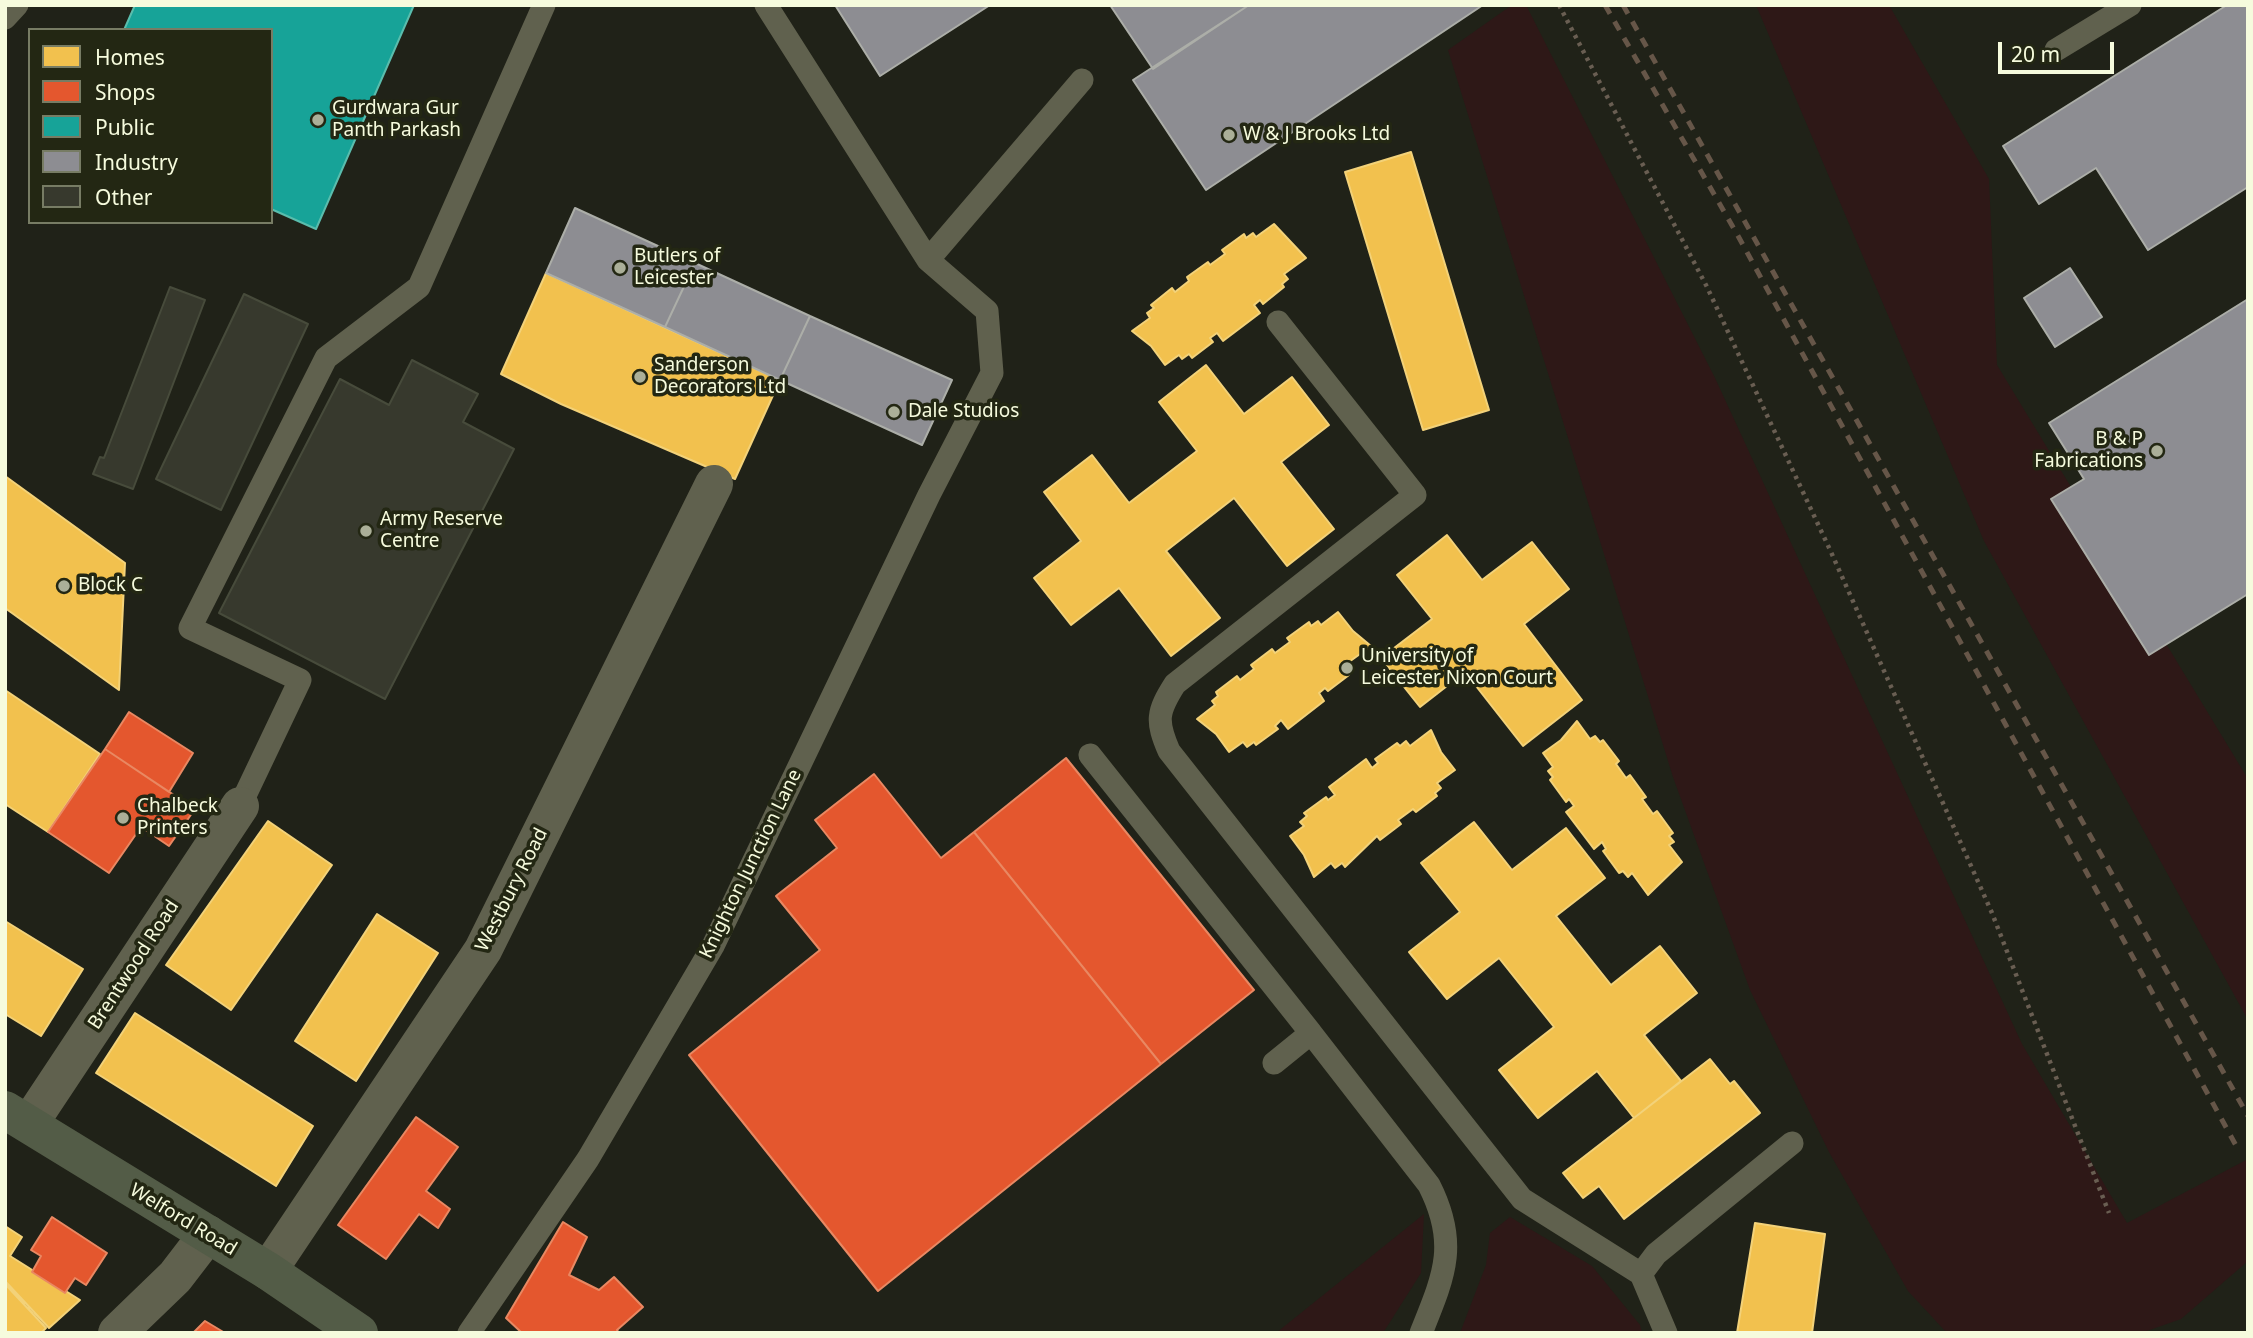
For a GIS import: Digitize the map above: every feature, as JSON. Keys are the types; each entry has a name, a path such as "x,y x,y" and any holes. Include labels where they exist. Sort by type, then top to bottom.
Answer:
{"main road":[{"name":"Welford Road","path":"17,1117 268,1271 359,1333"}],"street":[{"name":"Westbury Road","path":"268,1271 483,950 714,484"},
{"name":"Brentwood Road","path":"17,1117 240,806"},
{"path":"117,1333 176,1277 208,1234"}],"lane":[{"path":"5,18 17,5"},
{"path":"240,806 300,680 190,628 326,358 419,287 544,5"},
{"path":"766,5 928,260 1082,80"},
{"path":"2056,50 2130,5"},
{"name":"Knighton Junction Lane","path":"469,1333 588,1159 713,946 929,495 992,373 988,311 928,260"},
{"path":"1278,322 1415,495 1175,684 1160,707 1160,730 1168,751 1522,1199 1641,1274 1666,1333"},
{"path":"1090,755 1429,1185 1441,1208 1447,1235 1447,1262 1441,1286 1421,1333"},
{"path":"1273,1062 1311,1033"},
{"path":"1641,1274 1656,1254 1792,1143"}],"path":[{"path":"1559,5 1707,287 1831,552 1992,913 2109,1213"}],"shaded area":[{"path":"1512,5 1526,5 1715,378 2022,1044 2127,1223 2248,1159 2248,1261 2181,1319 2141,1333 1947,1333 1908,1291 1829,1152 1750,990 1673,777 1448,50"},
{"path":"1756,5 1889,5 1989,179 1997,365 2248,779 2248,1020 1984,541"},
{"path":"1424,1214 1421,1273 1383,1333 1276,1333"},
{"path":"1510,1217 1592,1266 1640,1325 1642,1333 1460,1333 1486,1265 1490,1233"}],"building: Homes":[{"path":"1411,152 1489,410 1423,430 1345,172"},
{"path":"1274,224 1306,258 1284,274 1288,279 1282,284 1284,287 1263,304 1260,300 1254,305 1260,313 1223,341 1217,333 1210,338 1213,342 1192,358 1189,354 1182,359 1179,355 1165,365 1151,346 1132,331 1150,318 1147,313 1154,308 1151,305 1172,288 1175,292 1189,281 1187,277 1208,262 1210,265 1225,254 1222,250 1244,234 1246,238 1253,233 1256,237"},
{"name":"Sanderson Decorators Ltd","path":"546,273 780,380 735,479 561,404 501,374"},
{"path":"1206,365 1244,414 1292,377 1329,425 1281,462 1334,529 1287,566 1234,498 1166,551 1220,618 1171,656 1119,588 1071,625 1034,578 1081,541 1044,492 1092,455 1129,503 1197,451 1159,402"},
{"name":"Block C","path":"5,476 125,563 119,690 5,608"},
{"path":"1447,535 1482,580 1532,542 1569,589 1524,624 1582,700 1523,746 1465,672 1420,707 1381,658 1432,619 1397,575"},
{"path":"1338,612 1353,631 1371,646 1349,662 1352,667 1347,671 1349,675 1328,691 1325,688 1319,693 1324,701 1288,729 1281,720 1275,726 1278,729 1256,745 1254,742 1247,747 1243,742 1229,752 1216,734 1197,719 1215,705 1212,701 1218,696 1216,692 1237,676 1240,680 1254,669 1251,665 1272,649 1275,653 1290,642 1287,638 1309,622 1311,626 1318,621 1321,625"},
{"path":"5,690 100,754 48,832 5,804"},
{"path":"1577,721 1590,739 1595,736 1600,742 1603,740 1619,761 1616,764 1626,778 1630,775 1646,797 1642,799 1653,814 1657,811 1673,833 1669,836 1674,842 1669,845 1682,862 1648,895 1632,873 1628,877 1623,871 1619,873 1603,851 1606,849 1602,842 1594,849 1566,812 1574,806 1569,799 1566,802 1550,780 1553,777 1548,771 1553,767 1543,753 1561,740"},
{"path":"1431,730 1441,752 1455,770 1437,783 1441,788 1435,793 1437,796 1416,812 1413,809 1398,820 1401,824 1380,840 1377,836 1345,867 1342,863 1335,868 1331,863 1314,877 1304,855 1290,836 1304,826 1300,822 1307,816 1304,813 1326,797 1328,800 1335,795 1329,787 1366,759 1372,768 1378,763 1375,759 1397,743 1400,746 1406,741 1410,746"},
{"path":"268,821 332,865 231,1010 166,965"},
{"path":"1474,822 1512,870 1566,828 1605,878 1556,916 1611,985 1660,946 1697,993 1644,1035 1681,1081 1634,1118 1597,1071 1538,1118 1499,1070 1554,1027 1499,958 1447,999 1409,952 1460,912 1421,863"},
{"path":"377,914 438,953 356,1081 295,1041"},
{"path":"5,921 83,969 41,1036 5,1014"},
{"path":"135,1013 313,1126 276,1186 96,1073"},
{"path":"1710,1059 1730,1084 1734,1081 1760,1113 1624,1219 1599,1186 1583,1198 1563,1173"},
{"path":"1755,1223 1825,1234 1812,1333 1737,1333"},
{"path":"5,1226 22,1237 10,1256 80,1300 49,1328 5,1281"},
{"path":"5,1284 46,1328 41,1333 5,1333"}],"building: Shops":[{"path":"129,712 193,753 169,792 105,749"},
{"name":"Chalbeck Printers","path":"105,749 195,809 169,846 141,827 109,873 48,832"},
{"path":"1066,758 1254,990 1161,1064 974,832"},
{"path":"874,774 941,858 974,832 1161,1064 878,1291 689,1055 820,950 776,896 837,848 815,820"},
{"path":"416,1117 458,1147 426,1191 450,1209 438,1228 419,1214 386,1259 338,1225"},
{"path":"52,1217 107,1253 86,1285 75,1278 65,1293 32,1272 41,1256 31,1250"},
{"path":"563,1222 587,1237 569,1275 599,1290 614,1277 643,1307 617,1330 619,1333 522,1333 506,1318"},
{"path":"205,1321 225,1333 193,1333"}],"building: Public":[{"name":"Gurdwara Gur Panth Parkash","path":"135,5 414,5 316,229 273,210 273,28 125,28"}],"building: Industry":[{"path":"835,5 990,5 880,76"},
{"path":"1110,5 1249,5 1153,69"},
{"name":"W & J Brooks Ltd","path":"1249,5 1483,5 1206,190 1133,80"},
{"path":"2227,5 2248,5 2248,187 2148,250 2096,168 2039,204 2003,146"},
{"name":"Butlers of Leicester","path":"575,208 695,263 665,327 546,273"},
{"path":"695,263 810,316 780,380 665,327"},
{"path":"2070,268 2102,317 2055,347 2024,298"},
{"name":"B & P Fabrications","path":"2248,299 2248,594 2149,655 2051,499 2084,479 2049,423"},
{"name":"Dale Studios","path":"810,316 952,380 922,445 780,380"}],"building: Other":[{"path":"170,287 205,300 133,489 93,474 100,457 104,458"},
{"path":"244,294 308,324 221,510 156,479"},
{"name":"Army Reserve Centre","path":"412,360 478,394 463,422 514,449 385,699 219,613 340,379 389,405"}],"railway":[{"path":"1605,5 1737,234 2239,1151"},
{"path":"1623,5 2248,1116"}],"place":[{"name":"Gurdwara Gur Panth Parkash","path":"318,120"},
{"name":"W & J Brooks Ltd","path":"1229,135"},
{"name":"Butlers of Leicester","path":"620,268"},
{"name":"Sanderson Decorators Ltd","path":"640,377"},
{"name":"Dale Studios","path":"894,412"},
{"name":"B & P Fabrications","path":"2157,451"},
{"name":"Army Reserve Centre","path":"366,531"},
{"name":"Block C","path":"64,586"},
{"name":"University of Leicester Nixon Court","path":"1347,668"},
{"name":"Chalbeck Printers","path":"123,818"}]}
